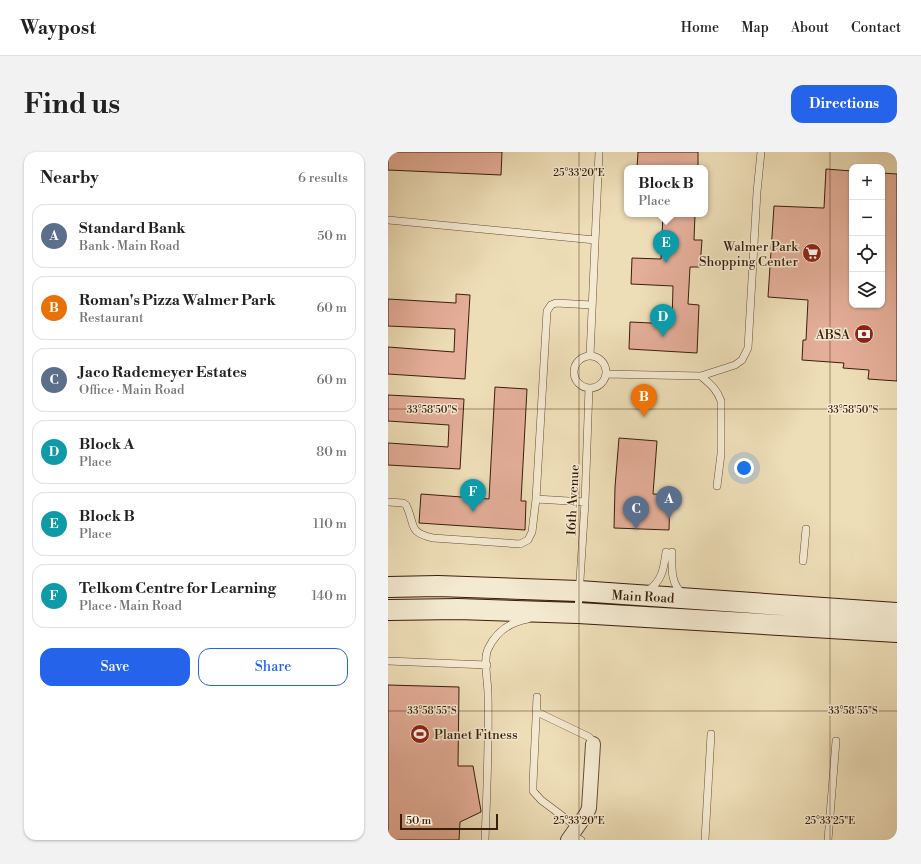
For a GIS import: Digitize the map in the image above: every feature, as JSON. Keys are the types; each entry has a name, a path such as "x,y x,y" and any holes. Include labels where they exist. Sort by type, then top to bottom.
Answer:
{"main road":[{"name":"Main Road","path":"388,587 438,586 579,591 897,613"},
{"name":"Main Road","path":"388,610 458,609 578,613 897,632"}],"street":[{"path":"574,836 589,808 593,744"}],"lane":[{"path":"590,356 599,152"},
{"path":"606,374 700,376 735,365 742,360 748,348 761,152"},
{"path":"388,220 595,240"},
{"path":"388,502 406,505 414,529 418,534 424,536 520,544 525,542 531,535 536,499 547,311 551,305 556,303 592,305"},
{"path":"590,356 595,357 604,364 606,374 602,382 589,388 577,381 574,372 581,359 590,356"},
{"path":"700,376 714,387 719,393 721,401 721,447 717,486"},
{"name":"16th Avenue","path":"578,613 585,502 589,388"},
{"path":"536,499 585,502"},
{"path":"804,561 806,529"},
{"path":"638,596 648,591 657,583 669,552 675,584 682,593 692,598"},
{"path":"485,840 488,694 487,650 494,637 506,627 520,620 578,613"},
{"path":"388,661 487,666"},
{"path":"538,697 533,791 574,836"},
{"path":"537,712 588,737 592,740 593,744"},
{"path":"705,840 711,734"},
{"path":"828,840 836,741"}],"building":[{"path":"388,152 502,152 501,175 388,170"},
{"path":"638,152 698,152 698,165 637,165"},
{"name":"Walmer Park Shopping Center","path":"826,169 849,171 849,308 885,308 885,173 897,174 897,381 868,379 869,370 843,368 844,363 802,360 803,340 806,340 808,300 768,297 774,206 824,208"},
{"path":"663,217 695,217 694,240 702,240 700,267 690,267 688,304 699,305 697,353 629,349 630,322 672,324 673,286 631,284 632,258 661,259"},
{"path":"456,294 470,295 465,379 388,374 388,347 454,352 455,329 388,326 388,299 456,303"},
{"path":"495,387 527,389 521,501 526,501 525,530 419,523 421,494 489,499"},
{"path":"388,395 464,399 460,469 388,465 388,443 448,447 449,425 388,421"},
{"path":"619,438 657,441 653,494 670,495 669,530 614,528 615,487"},
{"path":"388,685 459,687 458,766 473,766 481,812 460,822 459,840 388,840"}],"place":[{"name":"Walmer Park Shopping Center","path":"812,253"},
{"name":"Block B","path":"666,263"},
{"name":"ABSA","path":"864,334"},
{"name":"Block A","path":"663,337"},
{"name":"Roman's Pizza Walmer Park","path":"644,417"},
{"name":"Telkom Centre for Learning","path":"473,512"},
{"name":"Standard Bank","path":"669,519"},
{"name":"Jaco Rademeyer Estates","path":"636,529"},
{"name":"Planet Fitness","path":"420,734"}]}
